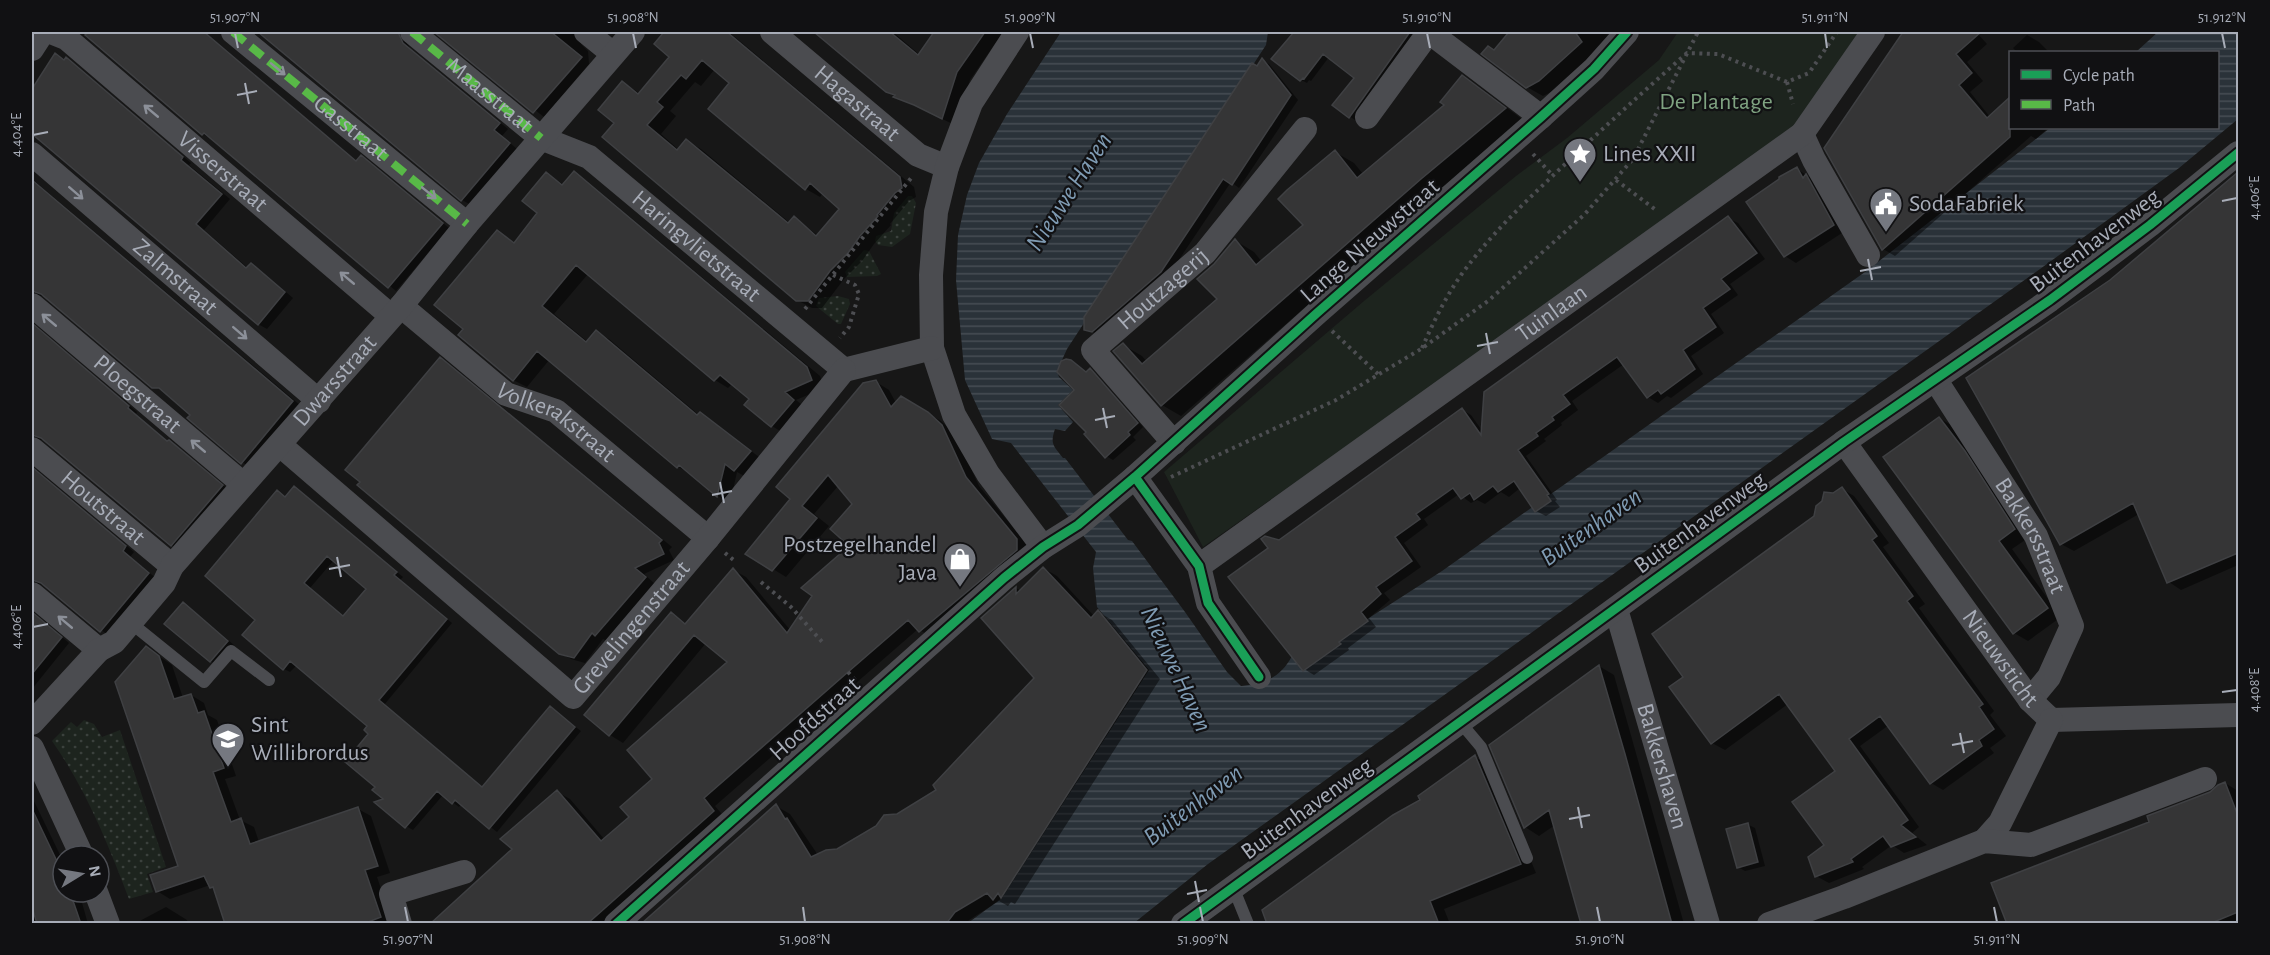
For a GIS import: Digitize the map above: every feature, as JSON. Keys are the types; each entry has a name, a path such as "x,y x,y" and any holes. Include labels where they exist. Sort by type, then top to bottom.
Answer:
{"street":[{"path":"32,49 44,32"},
{"name":"Visserstraat","path":"51,32 66,38 396,311"},
{"name":"Gasstraat","path":"233,32 467,224"},
{"name":"Maasstraat","path":"412,32 541,138"},
{"path":"586,32 613,54"},
{"name":"Dwarsstraat","path":"32,723 99,650 114,642 131,623 164,583 172,566 319,401 467,224 633,32"},
{"name":"Hagastraat","path":"772,32 918,155 947,167"},
{"path":"1017,32 970,103 947,167 936,212 931,275 932,348 954,415 988,474 1043,547"},
{"path":"1367,117 1429,32 1541,117"},
{"name":"Lange Nieuwstraat","path":"1135,477 1317,313 1518,138 1594,69 1627,32"},
{"name":"Tuinlaan","path":"1199,566 1802,134 1873,32"},
{"name":"Houtzagerij","path":"1174,443 1093,350 1205,252 1305,129"},
{"path":"1802,134 1814,160 1868,255"},
{"name":"Haringvlietstraat","path":"541,138 588,157 844,370"},
{"name":"Buitenhavenweg","path":"1183,924 1844,441 2059,293 2150,225 2238,153"},
{"name":"Zalmstraat","path":"32,154 319,401"},
{"name":"Ploegstraat","path":"32,305 243,484"},
{"name":"Volkerakstraat","path":"396,311 506,394 556,411 708,538"},
{"path":"844,370 932,348"},
{"name":"Grevelingenstraat","path":"280,445 573,697 708,538 844,370"},
{"name":"Bakkersstraat","path":"1935,379 2036,536 2072,627 2049,677 2030,700"},
{"name":"Nieuwsticht","path":"1844,441 2030,700 2051,720 2238,715"},
{"name":"Houtstraat","path":"32,449 172,566"},
{"path":"1135,477 1199,566 1208,603 1259,677"},
{"name":"Hoofdstraat","path":"616,924 1004,578 1043,547 1078,525 1135,477"},
{"path":"32,594 99,650"},
{"name":"Bakkershaven","path":"1616,609 1708,924"},
{"path":"1768,924 1844,897 1984,841 2000,823 2051,720"},
{"path":"32,748 76,844"},
{"path":"1984,841 2031,845 2205,779"},
{"path":"400,924 391,894 464,872"},
{"path":"100,904 108,924"}],"lane":[{"path":"131,623 204,682 231,651 269,680"},
{"path":"1460,722 1481,747 1527,858"},
{"path":"1233,887 1248,924"}],"path":[{"path":"1135,477 1164,480 1336,400 1421,349 1488,301 1584,215 1633,159 1698,32"},
{"path":"1421,349 1461,276 1494,234 1618,114 1687,53 1718,54 1787,82 1809,73 1837,32"},
{"path":"1518,138 1553,176"},
{"path":"792,326 911,179 918,155"},
{"path":"1616,180 1675,224"},
{"path":"825,354 849,327 859,294 855,285 833,276"},
{"path":"1317,313 1335,335 1379,375"},
{"path":"760,582 791,607 824,644"}],"green space":[{"name":"De Plantage","path":"1678,32 1866,32 1804,126 1203,547 1164,472 1364,301 1516,176 1567,138 1659,60"},
{"path":"908,196 912,196 916,203 910,234 892,247 878,245 875,241 876,236 891,231 894,213"},
{"path":"864,250 869,251 881,274 847,277 845,272"},
{"path":"838,296 849,299 850,304 841,324 816,306 819,298"},
{"path":"84,720 94,724 102,737 120,730 166,867 147,874 153,892 129,899 111,854 111,844 107,844 86,798 52,741 71,722 77,727"}],"water":[{"path":"1061,32 1268,32 1266,45 1067,349 1057,371 1059,377 1073,390 1058,405 1073,422 1065,431 1055,429 1053,438 1053,444 1063,458 1128,540 1132,541 1227,672 1241,686 1271,678 1283,669 1292,656 1344,634 1442,571 1865,272 2049,129 2219,129 2219,51 2137,51 2158,32 2238,32 2238,119 2179,168 1208,864 1134,923 968,923 1002,898 1149,670 1097,607 1093,568 1096,552 1011,443 992,439 965,380 956,280 958,235 967,195 979,163 1007,114"}],"building":[{"path":"88,32 204,32 356,161 361,155 443,223 388,288 204,133 202,135 85,35"},
{"path":"258,32 398,32 403,43 500,123 494,130 510,143 461,201"},
{"path":"434,32 551,32 582,57 533,113"},
{"path":"664,32 727,32 900,177 902,188 895,193 848,253 830,271 808,301 796,301 602,137 614,123 598,110 622,81 638,94 669,57 654,44","holes":["702,60 729,83 708,109 805,190 810,183 839,209 816,236 794,216 788,223 686,139 677,150 647,125 663,107 657,102 681,75 686,79"]},
{"path":"814,32 890,32 918,55 934,32 985,32 957,72 942,119 893,97 895,95 886,92"},
{"path":"1294,32 1410,32 1349,118 1332,105 1354,78 1323,54 1300,81 1271,59"},
{"path":"1509,32 1575,32 1582,42 1539,81 1526,88 1481,54 1488,46 1494,50"},
{"path":"1903,32 1981,32 1956,54 1972,73 1959,85 1987,118 2009,98 2010,137 1882,250 1824,148"},
{"path":"55,53 64,60 66,57 183,157 181,160 222,194 196,224 246,268 251,263 285,292 258,325 32,134 32,89"},
{"path":"1262,58 1291,95 1232,185 1223,179 1161,272 1092,332 1084,330 1084,317 1252,63 1257,66"},
{"path":"1462,75 1506,108 1421,179 1161,406 1113,351 1123,343 1142,364 1217,299 1197,279 1214,264 1235,239 1256,265 1303,225 1278,199 1287,190 1335,150 1357,178 1444,105 1440,102"},
{"path":"1797,167 1803,178 1806,174 1834,225 1784,257 1746,202 1779,177"},
{"path":"574,171 807,367 812,380 785,392 794,400 771,427 744,405 749,399 720,375 714,381 576,265 542,306 586,342 596,330 697,415 700,412 751,451 734,471 725,464 717,497 679,465 677,468 537,351 513,381 458,335 463,329 434,305 497,230 514,243 537,213 522,201 546,172 562,185"},
{"path":"2238,172 2238,553 2167,583 2133,503 2060,545 1966,378 2110,280"},
{"path":"32,180 293,401 241,464 187,418 190,415 159,388 152,388 41,294 32,291"},
{"path":"1728,216 1757,253 1721,279 1730,289 1703,308 1716,327 1683,350 1695,369 1661,394 1658,390 1647,398 1617,357 1563,395 1570,404 1536,433 1538,436 1518,450 1549,494 1547,495 1551,501 1535,512 1514,481 1498,492 1493,486 1474,500 1470,493 1461,499 1453,488 1416,514 1420,519 1395,537 1412,561 1376,587 1381,594 1361,612 1368,621 1303,671 1228,577 1268,548 1261,539 1265,536 1279,540 1462,408 1481,435 1484,392"},
{"path":"32,323 129,406 128,408 223,485 171,546 41,438 32,435"},
{"path":"440,357 662,540 659,543 664,554 635,568 646,577 595,636 592,633 574,658 559,654 357,485 360,482 345,470"},
{"path":"1071,360 1086,372 1090,368 1138,423 1128,432 1130,435 1105,458 1084,434 1086,432 1059,405 1074,390 1057,372 1061,361"},
{"path":"876,380 891,407 901,396 928,412 942,425 966,477 1017,539 1017,550 919,632 908,620 848,672 704,798 714,811 587,924 430,924 512,849 500,839 557,790 601,841 629,817 620,807 652,779 627,750 727,662 694,635 609,736 584,715 671,612 685,624 733,568 787,633 812,596 801,588 849,546 830,529 852,504 828,475 802,506 817,518 772,571 745,554 790,499 776,487 863,383"},
{"path":"1939,417 1965,451 2015,529 1999,541 2048,608 2013,634 1883,457"},
{"path":"32,467 126,546 123,551 149,573 100,632 41,583 32,580"},
{"path":"294,486 397,572 394,575 447,619 379,700 482,787 550,706 575,727 489,829 455,800 452,804 437,791 405,828 374,802 383,799 372,790 375,787 345,762 368,734 364,730 367,726 290,661 283,670 242,635 255,620 205,576 277,490 285,497","holes":["327,556 366,589 343,616 304,583"]},
{"path":"1842,487 1877,536 1872,540 1913,596 1907,601 1983,704 1979,707 1994,729 1979,740 1982,746 1930,784 1880,716 1849,739 1908,820 1901,825 1916,837 1891,847 1883,836 1851,859 1853,862 1815,877 1808,857 1824,845 1792,802 1835,771 1779,694 1711,744 1669,687 1683,677 1652,634 1814,516 1816,506 1822,501 1824,492 1833,493"},
{"path":"1043,567 1091,618 1098,610 1147,670 1001,898 998,893 993,900 987,893 955,912 946,924 641,924 776,804 811,857 826,850 837,849 876,826 884,815 897,814 936,790 933,785 1034,678 981,618 1016,587 1016,594"},
{"path":"183,602 228,641 210,662 164,624"},
{"path":"32,612 62,637 32,674"},
{"path":"146,646 159,656 174,699 191,694 198,713 204,711 224,768 213,772 231,822 241,818 250,844 358,807 378,866 365,870 381,917 363,924 225,924 213,887 210,888 204,876 156,892 150,875 178,866 115,682"},
{"path":"1599,665 1672,924 1581,924 1549,810 1524,828 1489,745"},
{"path":"1475,755 1521,864 1430,901 1439,924 1267,924 1262,910 1393,815 1420,800 1418,796"},
{"path":"2225,782 2238,816 2238,912 2209,924 2007,924 1991,883 2149,822 2147,816 2210,792"},
{"path":"32,809 51,849 51,904 74,904 81,924 37,924 32,907"},
{"path":"1748,823 1758,862 1737,868 1726,829"}],"marked path":[{"path":"233,32 467,224"},
{"path":"412,32 541,138"}],"cycle path":[{"path":"616,924 1004,578 1043,547 1078,525 1135,477 1317,313 1541,117 1594,69 1627,32"},
{"path":"1183,924 1844,442 2050,300 2150,225 2238,153"},
{"path":"1135,477 1199,566 1208,603 1259,677"}],"place":[{"name":"Lines XXII","path":"1580,183"},
{"name":"SodaFabriek","path":"1886,233"},
{"name":"Postzegelhandel Java","path":"960,588"},
{"name":"Sint Willibrordus","path":"228,768"}],"water label":[{"name":"Nieuwe Haven","path":"1069,192"},
{"name":"Buitenhaven","path":"1591,527"},
{"name":"Nieuwe Haven","path":"1176,669"},
{"name":"Buitenhaven","path":"1193,805"}]}
